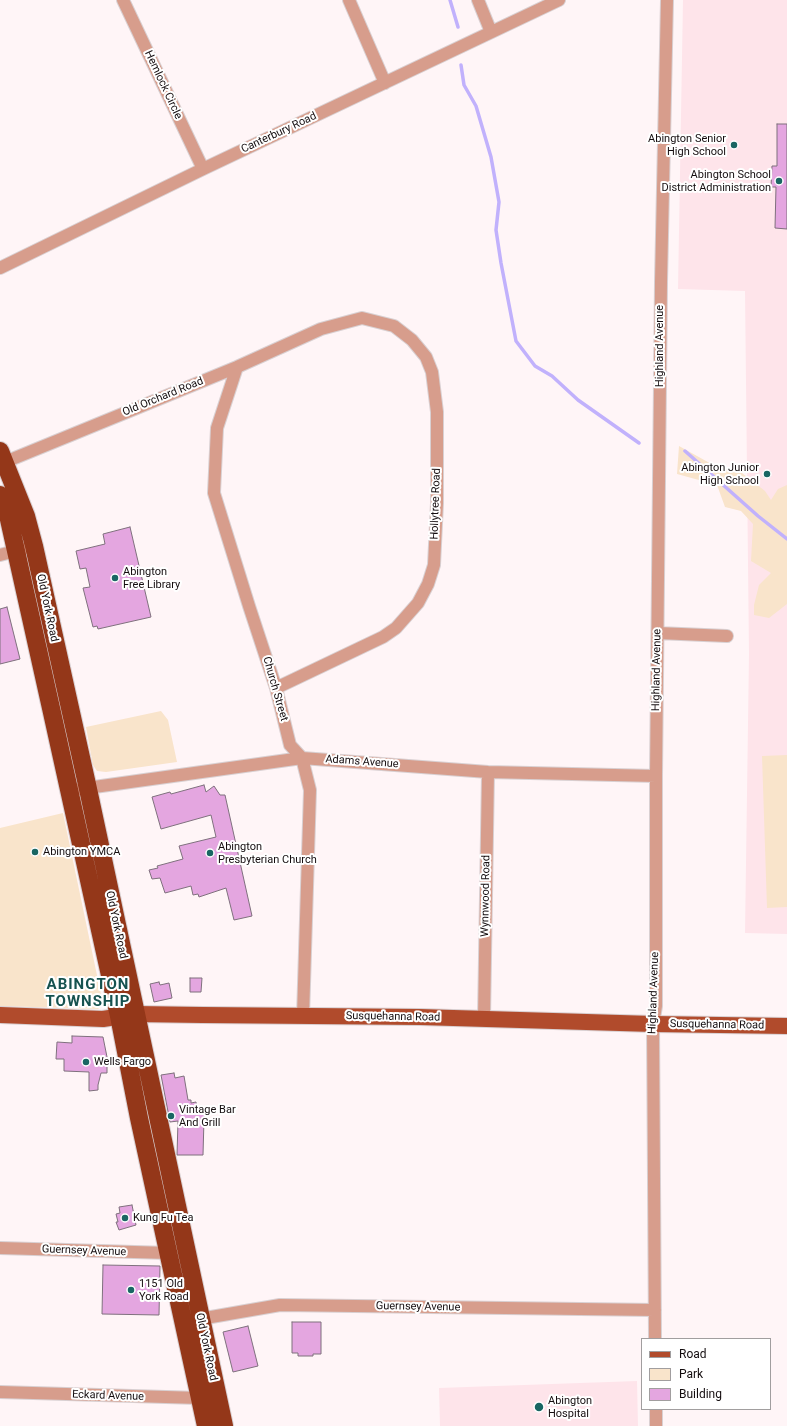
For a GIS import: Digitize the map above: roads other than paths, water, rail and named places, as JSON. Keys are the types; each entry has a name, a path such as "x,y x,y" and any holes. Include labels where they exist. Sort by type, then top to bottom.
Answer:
{"highway":[{"name":"Old York Road","path":"2,457 26,516 34,546 88,789 168,1253 206,1426"},
{"name":"Old York Road","path":"0,495 8,515 8,553 127,1015 200,1318 224,1426"}],"main road":[{"name":"Susquehanna Road","path":"0,1015 104,1019 127,1015 420,1017 653,1024 787,1026"}],"street":[{"name":"Hemlock Circle","path":"123,0 203,169"},
{"path":"349,0 385,83"},
{"path":"478,0 491,32"},
{"name":"Canterbury Road","path":"0,268 203,169 559,0"},
{"name":"Highland Avenue","path":"655,1338 653,1024 656,1006 656,776 661,282 667,0"},
{"name":"Hollytree Road","path":"276,688 367,646 396,628 418,603 428,584 434,565 437,503 437,412 432,372 426,357 412,340 394,326 362,318 321,329"},
{"name":"Old Orchard Road","path":"2,457 237,367 321,329"},
{"name":"Church Street","path":"237,367 217,428 214,493 276,688 290,745 302,758 310,790 303,1016"},
{"path":"8,553 34,546"},
{"path":"658,633 727,636"},
{"name":"Adams Avenue","path":"69,791 302,758 488,772 656,776"},
{"name":"Wynnwood Road","path":"484,1019 488,772"},
{"name":"Guernsey Avenue","path":"0,1248 168,1253"},
{"name":"Guernsey Avenue","path":"183,1323 200,1318 280,1305 655,1310"},
{"name":"Eckard Avenue","path":"0,1392 199,1398 217,1395"},
{"path":"656,1410 656,1426"}],"waterway":[{"path":"450,0 458,27"},
{"path":"461,65 464,85 476,106 491,157 499,202 496,230 516,341 535,366 552,376 578,400 639,443"},
{"path":"685,451 758,516 787,539"}],"place":[{"name":"Abington Senior High School","path":"734,145"},
{"name":"Abington School District Administration","path":"779,181"},
{"name":"Abington Junior High School","path":"767,474"},
{"name":"Abington Free Library","path":"115,578"},
{"name":"Abington YMCA","path":"35,852"},
{"name":"Abington Presbyterian Church","path":"210,853"},
{"name":"Wells Fargo","path":"86,1062"},
{"name":"Vintage Bar And Grill","path":"171,1116"},
{"name":"Kung Fu Tea","path":"125,1218"},
{"name":"1151 Old York Road","path":"131,1290"},
{"name":"Abington Hospital","path":"539,1407"}],"district":[{"name":"ABINGTON TOWNSHIP","path":"88,994"}]}
